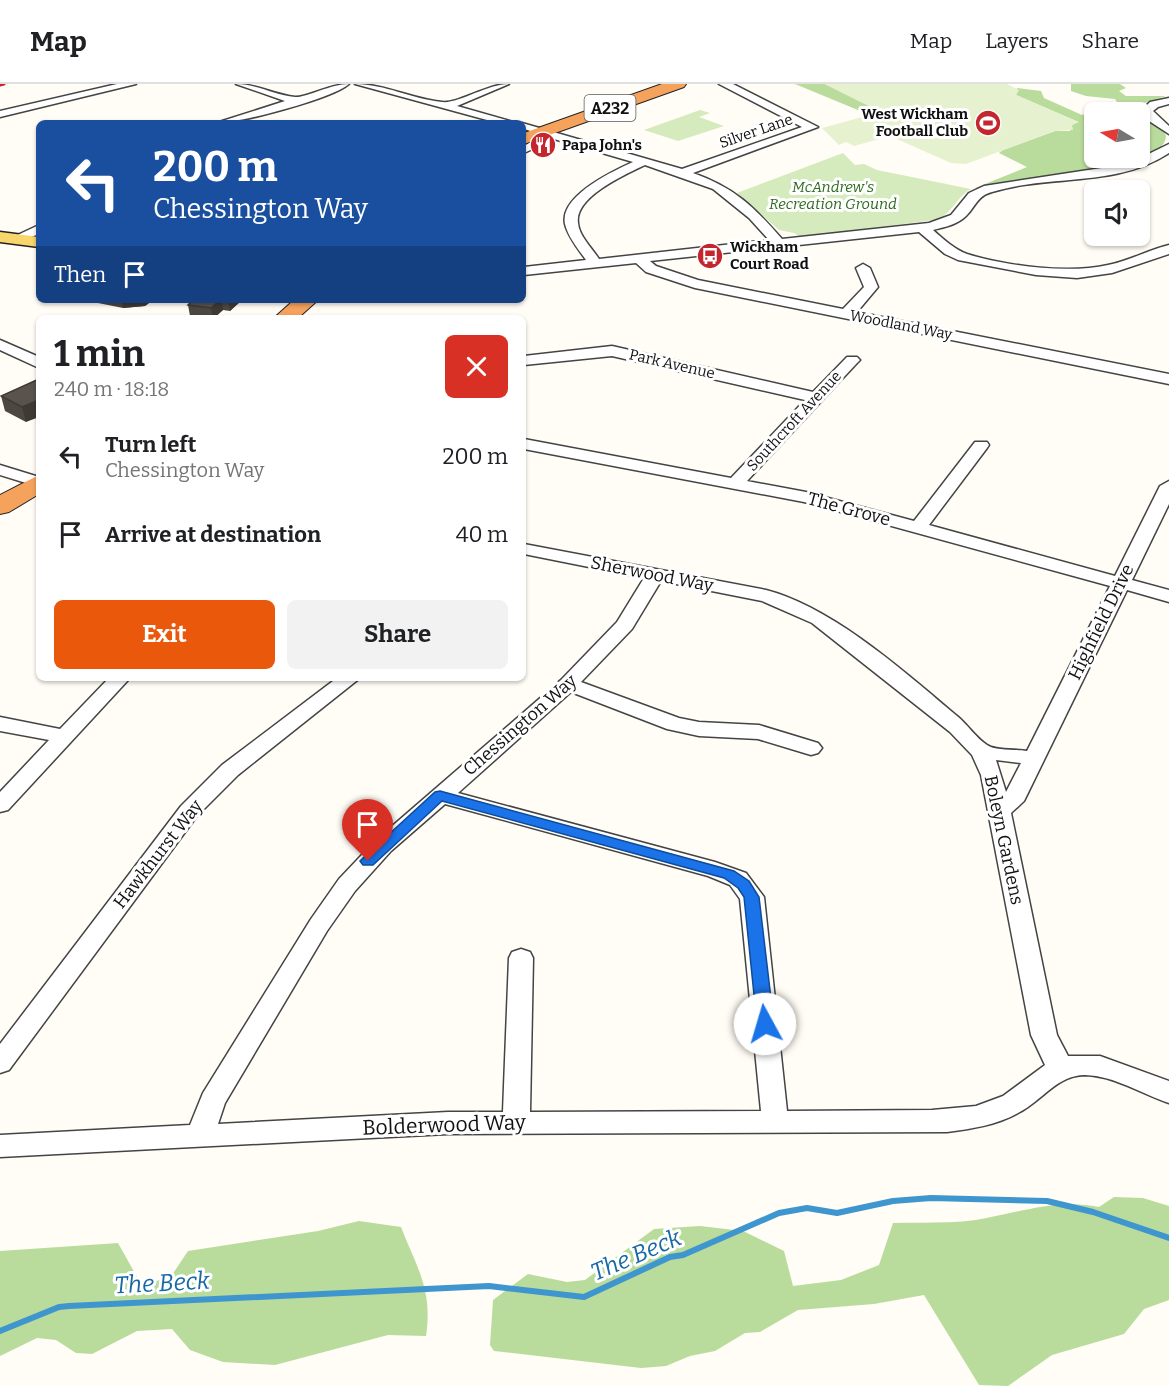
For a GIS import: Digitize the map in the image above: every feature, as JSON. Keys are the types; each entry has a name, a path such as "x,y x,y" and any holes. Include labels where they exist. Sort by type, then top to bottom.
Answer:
{"highway":[{"name":"A232","path":"526,138 548,133 678,84"},
{"path":"289,315 303,303"},
{"path":"0,506 36,485"}],"main road":[{"path":"8,238 36,242"}],"street":[{"path":"0,114 131,84"},
{"path":"241,84 297,101"},
{"path":"232,120 344,84"},
{"path":"360,84 500,120"},
{"path":"445,106 504,84"},
{"name":"Silver Lane","path":"683,173 813,127 724,84"},
{"path":"1169,100 1154,104 1148,111 1152,119 1169,130"},
{"path":"526,127 683,173 728,193 759,221 779,244"},
{"path":"526,149 548,133"},
{"path":"526,271 922,228 958,217 972,196 987,189 1131,167 1156,157 1169,148"},
{"path":"595,263 572,224 573,210 593,189 645,161"},
{"path":"958,217 969,222 968,227"},
{"path":"922,228 950,251 963,257 1054,273 1107,270 1169,249"},
{"path":"8,238 36,230"},
{"name":"Woodland Way","path":"639,259 648,267 679,280 1169,379"},
{"path":"847,314 871,287 863,268"},
{"path":"0,344 36,362"},
{"name":"Park Avenue","path":"526,361 612,351 818,398"},
{"name":"Southcroft Avenue","path":"736,482 852,360"},
{"name":"The Grove","path":"526,444 736,482 816,500 1169,596"},
{"path":"918,527 981,445"},
{"path":"0,470 36,482"},
{"name":"Highfield Drive","path":"999,809 1010,804 1169,486"},
{"name":"Sherwood Way","path":"526,549 780,599"},
{"name":"Chessington Way","path":"200,1135 212,1101 328,911 371,858 568,684 619,633 655,575"},
{"name":"Boleyn Gardens","path":"780,599 808,611 846,638 956,725 981,752 991,770 1044,1035 1051,1054 1062,1068"},
{"path":"0,805 117,681"},
{"name":"Hawkhurst Way","path":"0,1063 189,811 230,770 346,681"},
{"path":"568,684 674,724 699,729 759,732 811,748"},
{"path":"0,724 66,737"},
{"path":"981,752 1034,758"},
{"path":"440,795 716,870 744,884 752,897 776,1121"},
{"path":"516,1122 521,958"},
{"path":"1062,1068 1077,1065 1100,1068 1169,1092"},
{"name":"Bolderwood Way","path":"0,1146 516,1122 889,1122 973,1118 1002,1110 1017,1102 1045,1078 1062,1068"}],"green space":[{"path":"795,84 825,84 881,112 870,115"},
{"name":"West Wickham Football Club","path":"825,84 1007,84 1019,90 1016,95 1079,122 1072,125 1073,130 1055,131 966,164 951,163 890,136 854,146 846,142 839,145 822,128 881,112"},
{"path":"1071,84 1120,84 1126,88 1119,91 1126,96 1166,96 1147,102 1117,102 1115,99 1086,96 1071,91"},
{"path":"1017,88 1041,91 1044,98 1084,114 1084,168 1109,168 1016,180 975,188 1027,167 999,153 1003,150 1055,131 1070,131 1072,125 1078,122 1016,95"},
{"path":"700,110 710,113 699,117 724,126 678,141 644,130"},
{"path":"1150,122 1166,136 1160,148 1150,154"},
{"name":"McAndrew's Recreation Ground","path":"843,153 855,165 864,164 877,170 971,189 946,214 935,220 800,237 794,233 779,230 737,193"},
{"path":"1114,1197 1143,1198 1169,1206 1169,1300 1144,1309 1124,1334 1052,1355 1008,1386 979,1385 924,1295 874,1304 798,1310 760,1332 745,1333 715,1351 690,1356 666,1366 641,1368 494,1351 490,1345 493,1300 528,1274 567,1282 585,1280 654,1229 700,1226 743,1231 784,1251 793,1286 841,1280 879,1265 893,1223 976,1220 1052,1205 1099,1207"},
{"path":"359,1221 401,1227 418,1267 425,1292 428,1320 426,1336 388,1335 275,1365 223,1362 190,1350 172,1329 137,1331 92,1354 76,1353 56,1340 37,1338 0,1356 0,1251 118,1243 141,1284 170,1278 188,1251 318,1231"}],"building":[{"path":"190,303 217,303 211,308 188,305"},
{"path":"36,380 36,401 22,407 1,396"}],"waterway":[{"name":"The Beck","path":"0,1331 59,1307 69,1306 489,1286 584,1297 670,1257 683,1255 779,1213 807,1208 837,1213 893,1201 931,1198 1047,1201 1093,1212 1169,1238"}],"railway":[{"path":"0,85 4,84"}],"place":[{"name":"West Wickham Football Club","path":"988,123"},
{"name":"Papa John's","path":"543,145"},
{"name":"Wickham Court Road","path":"710,256"}],"route":[{"path":"368,861 440,795 469,805 729,875 744,884 752,897 765,1024"}]}
